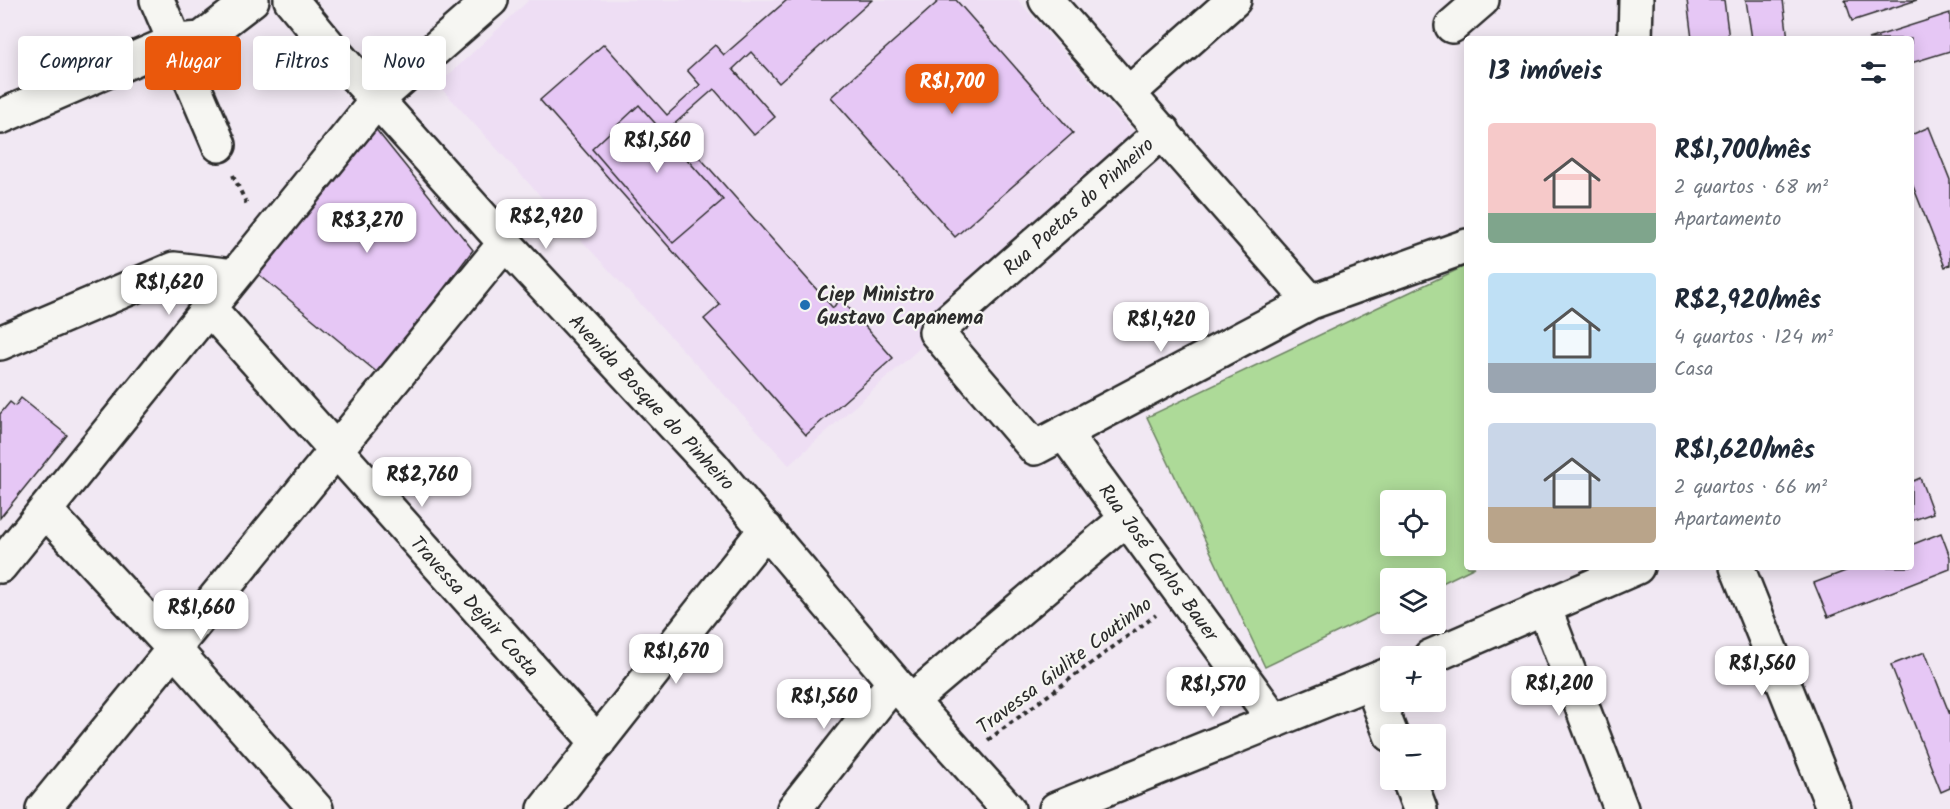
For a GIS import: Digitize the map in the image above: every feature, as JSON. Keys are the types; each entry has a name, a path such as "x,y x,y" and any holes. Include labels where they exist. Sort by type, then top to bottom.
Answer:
{"street":[{"path":"157,0 173,36"},
{"path":"205,36 252,0"},
{"name":"Avenida Bosque do Pinheiro","path":"291,0 334,52 505,243 712,466 903,691 1008,809"},
{"path":"0,566 378,99 491,0"},
{"path":"1046,0 1311,302"},
{"path":"1129,93 1234,0"},
{"path":"1452,26 1482,0"},
{"path":"1635,36 1636,0"},
{"path":"0,117 145,55"},
{"path":"196,90 219,145"},
{"name":"Rua Poetas do Pinheiro","path":"1163,131 936,332 1035,448 1311,302 1464,247"},
{"path":"43,809 505,243"},
{"path":"0,343 174,269 234,276"},
{"name":"Travessa Dejair Costa","path":"209,308 598,743"},
{"name":"Rua José Carlos Bauer","path":"1065,433 1275,721"},
{"path":"45,510 174,649 316,809"},
{"path":"794,809 903,691 1127,518"},
{"path":"545,809 766,529"},
{"path":"1446,650 1630,570"},
{"path":"1738,570 1833,809"},
{"path":"1544,607 1621,809"},
{"path":"1056,809 1380,678"},
{"path":"1413,790 1420,809"}],"path":[{"path":"219,145 263,241"},
{"name":"Travessa Giulite Coutinho","path":"963,759 1183,595"}],"shaded area":[{"name":"Ciep Ministro Gustavo Capanema","path":"529,0 1018,0 1146,146 789,465 443,90 446,90 446,78"}],"green space":[{"path":"1464,266 1464,570 1469,570 1446,581 1446,568 1380,568 1380,612 1265,667 1147,417"}],"building":[{"path":"787,0 872,0 779,83 751,52 733,69 775,117 754,135 714,89 672,126 833,308 840,298 893,358 806,435 704,319 720,305 540,100 604,44 667,115 700,85 687,70 715,45 724,55"},
{"path":"940,0 956,0 1073,133 955,237 831,97"},
{"path":"1687,0 1724,0 1729,36 1692,36"},
{"path":"1746,0 1783,0 1788,36 1752,36"},
{"path":"1845,0 1917,0 1852,21"},
{"path":"1950,13 1950,51 1914,62 1914,36 1877,36"},
{"path":"639,105 723,200 673,243 592,149"},
{"path":"374,127 473,250 379,374 251,268"},
{"path":"1929,127 1950,180 1950,265 1945,267 1914,189 1914,134"},
{"path":"21,398 67,435 0,518 0,414 10,402 15,406"},
{"path":"1920,478 1933,513 1914,520 1914,481"},
{"path":"1941,533 1950,557 1950,569 1828,617 1814,583 1848,570 1914,570 1914,544"},
{"path":"1925,652 1950,715 1950,788 1941,792 1891,665"}],"place":[{"name":"Ciep Ministro Gustavo Capanema","path":"805,305"}]}
